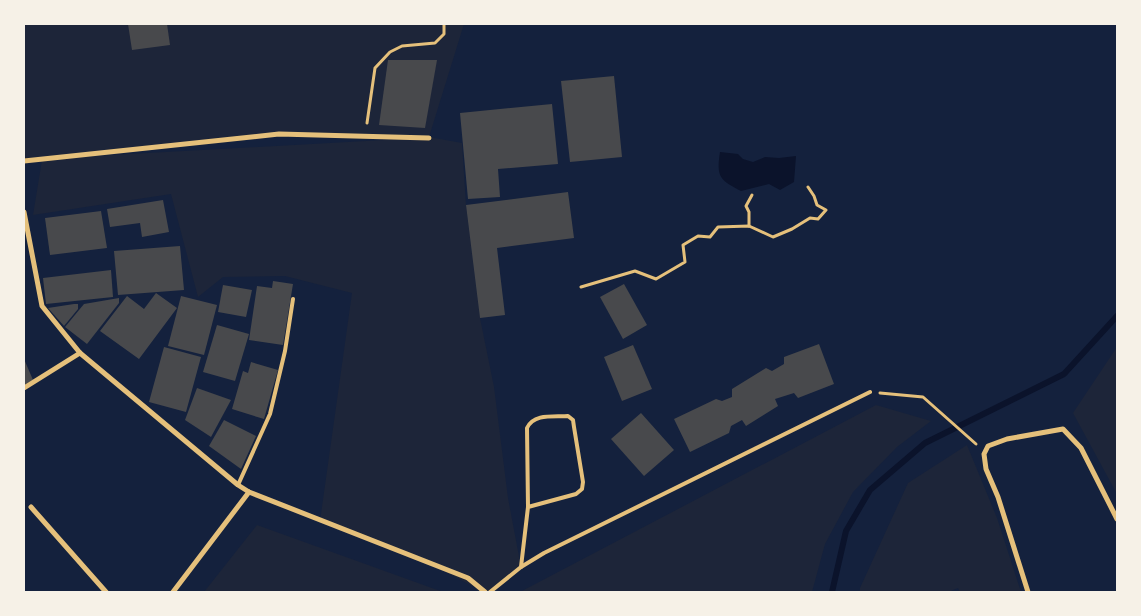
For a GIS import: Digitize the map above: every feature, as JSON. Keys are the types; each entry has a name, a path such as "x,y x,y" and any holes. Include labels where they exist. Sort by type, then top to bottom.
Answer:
{"street":[{"path":"24,161 279,134 429,138"},
{"path":"24,212 42,306 80,353 238,484 249,492 468,578 485,592"},
{"path":"24,388 80,353"},
{"path":"1028,592 998,497 986,469 984,454 988,446 1007,440 1064,429 1081,448 1117,519"},
{"path":"173,592 249,492"},
{"path":"31,507 106,592"}],"lane":[{"path":"238,484 270,414 285,351 293,299"},
{"path":"490,592 521,567 544,553 870,392"},
{"path":"521,567 528,507 527,428 530,421 537,418 568,416 573,420 583,482 582,489 576,494 528,507"}],"path":[{"path":"366,136 375,68 390,52 402,46 435,43 444,34 444,24"},
{"path":"581,287 635,271 656,280 685,262 684,245 698,236 710,237 718,227 749,226 773,237 792,229 810,218 818,219 826,210 817,205 808,186"},
{"path":"749,226 749,212 746,206 752,195"},
{"path":"870,392 923,397 975,443"}],"shaded area":[{"path":"24,24 464,24 429,137 462,143 466,205 480,318 494,387 508,498 521,567 490,592 484,592 430,564 320,521 352,293 285,276 223,277 198,297 171,194 33,215 42,160 24,161","holes":["279,134 420,138 57,158"]},
{"path":"720,152 738,154 743,159 753,162 765,157 796,156 794,182 780,190 769,184 741,191 728,184 721,177 719,172"},
{"path":"1117,347 1117,494 1073,413"},
{"path":"876,405 931,421 897,447 853,492 825,544 812,592 520,592"},
{"path":"967,445 997,518 1021,592 960,592 958,588 948,592 860,592 860,588 908,483"},
{"path":"257,525 443,592 204,592"}],"building":[{"path":"128,24 167,24 170,45 132,50"},
{"path":"388,60 437,60 425,128 379,125"},
{"path":"614,76 622,157 570,162 561,81"},
{"path":"552,104 558,164 498,169 500,197 468,199 460,113"},
{"path":"568,192 574,238 497,248 505,315 480,318 466,205"},
{"path":"163,200 169,232 142,237 140,223 110,227 107,209"},
{"path":"101,211 107,248 50,255 45,218"},
{"path":"180,246 184,290 118,295 114,251"},
{"path":"111,270 113,297 46,304 43,278"},
{"path":"273,281 293,284 283,345 249,340 257,286 272,288"},
{"path":"624,284 647,325 623,339 600,297"},
{"path":"223,285 252,290 246,317 218,312"},
{"path":"156,293 177,308 139,359 100,331 127,296 144,309"},
{"path":"181,296 217,305 204,355 168,346"},
{"path":"119,298 119,303 87,344 65,327 84,304"},
{"path":"78,304 78,309 64,326 48,308"},
{"path":"217,325 249,334 235,381 203,372"},
{"path":"819,344 834,384 798,398 794,393 775,399 778,406 746,426 742,420 731,426 729,433 690,452 674,419 716,399 722,401 732,397 732,389 766,368 772,371 784,364 784,357"},
{"path":"633,345 652,389 622,401 604,357"},
{"path":"164,347 201,357 186,412 149,402"},
{"path":"24,359 33,380 24,385"},
{"path":"251,362 278,370 264,419 232,409 243,371 248,373"},
{"path":"197,388 231,400 211,437 185,420"},
{"path":"641,413 674,450 644,476 611,439"},
{"path":"224,420 256,436 241,469 209,446"}],"waterway":[{"path":"832,592 846,531 870,490 925,443 1064,374 1117,316"}]}
